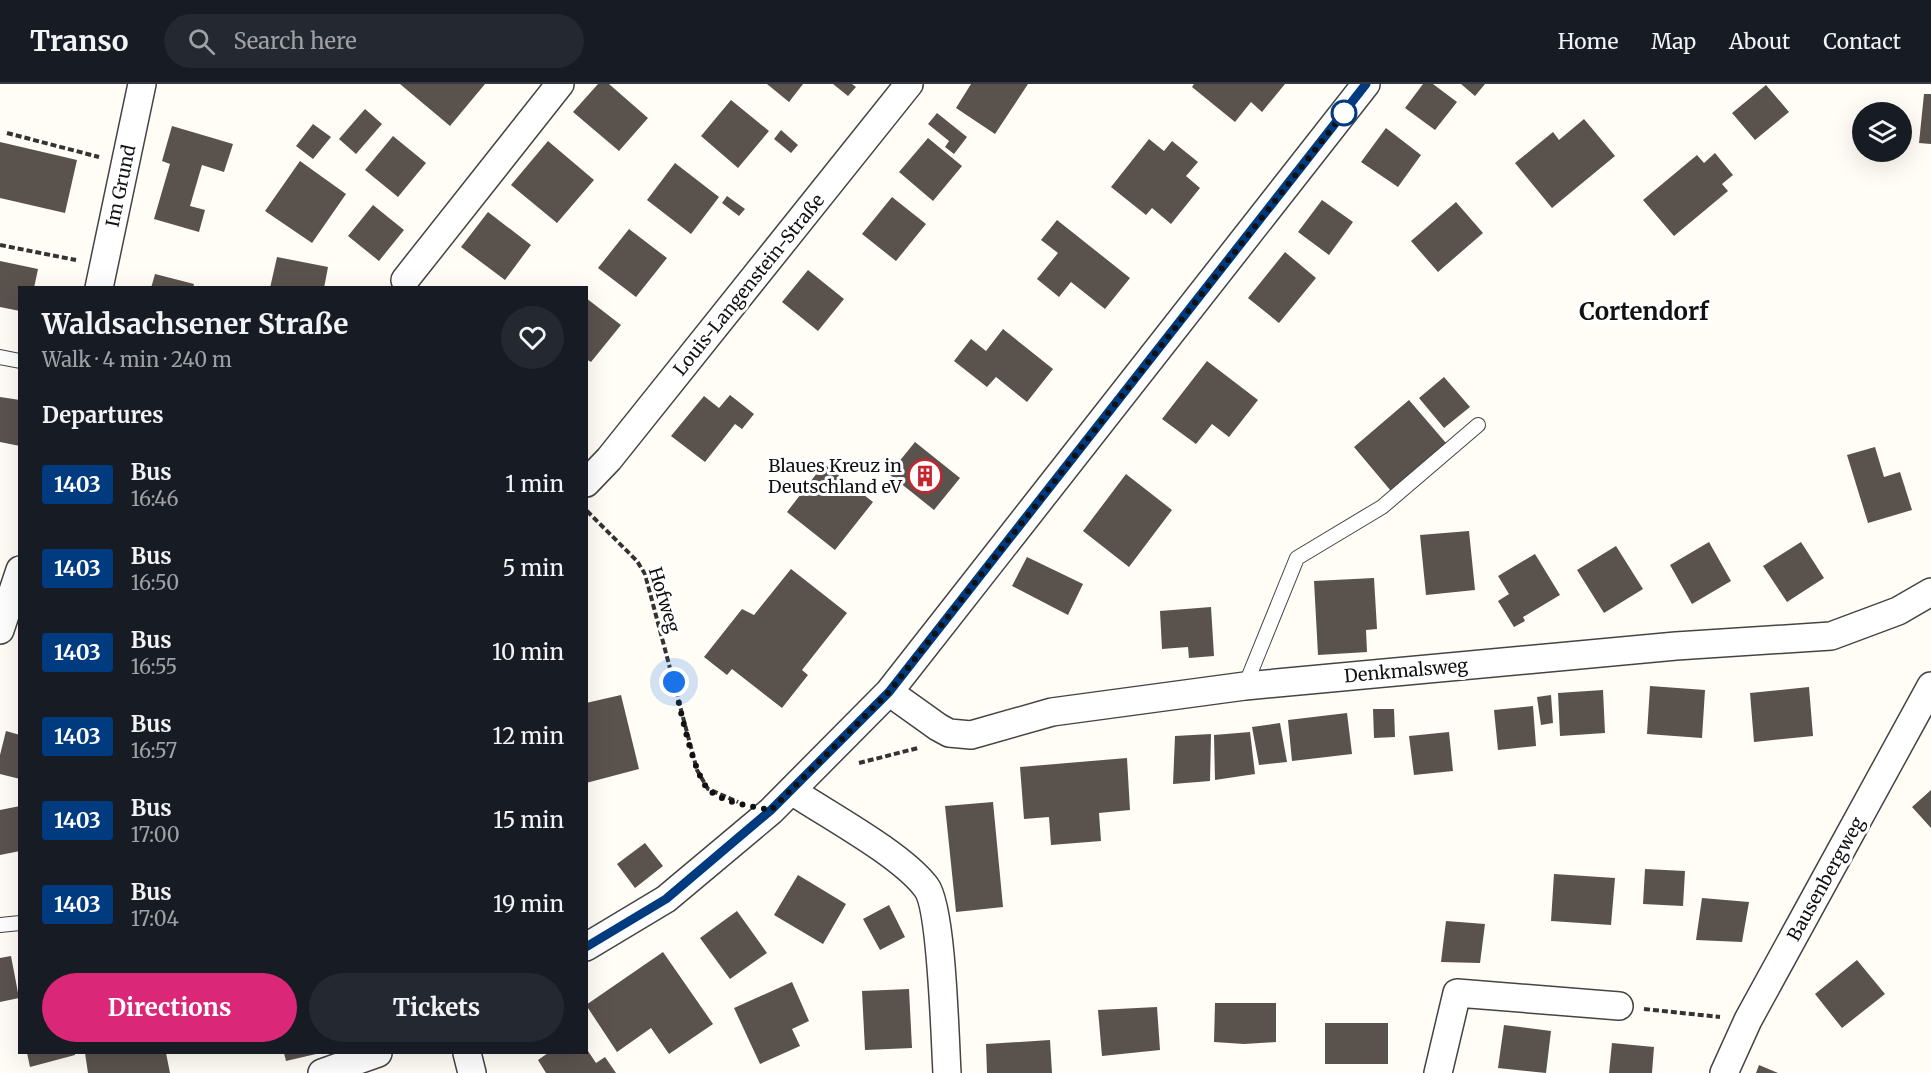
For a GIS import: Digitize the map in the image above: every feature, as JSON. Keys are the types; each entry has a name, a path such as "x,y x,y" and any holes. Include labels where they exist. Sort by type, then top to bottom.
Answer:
{"street":[{"name":"Im Grund","path":"102,277 142,84"},
{"path":"405,280 560,84"},
{"name":"Louis-Langenstein-Straße","path":"588,481 609,459 909,84"},
{"path":"588,946 666,899 792,791 889,692 1366,84"},
{"path":"0,630 18,576"},
{"name":"Denkmalsweg","path":"889,692 938,727 950,733 971,735 1053,712 1245,686 1676,646 1831,636 1898,611 1931,592"},
{"name":"Bausenbergweg","path":"1724,1073 1748,1020 1931,686"},
{"path":"792,791 908,867 928,888 937,923 947,1073"},
{"path":"1437,1073 1457,993 1619,1006"},
{"path":"321,1073 375,1054"},
{"path":"466,1054 472,1073"}],"lane":[{"path":"0,357 18,361"},
{"path":"1245,686 1297,558 1382,507 1478,425"},
{"path":"0,925 18,923"}],"path":[{"path":"7,132 125,164"},
{"path":"0,245 102,277"},
{"name":"Hofweg","path":"588,513 637,561 645,574 697,770 708,789 728,800 771,810"},
{"path":"850,765 927,746"},
{"path":"1619,1006 1748,1020"}],"building":[{"path":"400,84 485,84 450,126"},
{"path":"598,84 609,84 648,118 619,151 573,112"},
{"path":"767,84 803,84 789,102"},
{"path":"833,84 852,84 856,87 848,96"},
{"path":"971,84 1028,84 995,134 956,108"},
{"path":"1194,84 1285,84 1262,112 1251,102 1235,122 1192,87"},
{"path":"1423,84 1433,84 1457,102 1435,130 1405,108"},
{"path":"1461,84 1485,84 1475,96"},
{"path":"1766,85 1789,112 1755,140 1732,113"},
{"path":"1924,94 1931,94 1931,144 1919,143"},
{"path":"731,100 769,131 738,168 701,136"},
{"path":"365,109 382,124 356,154 339,139"},
{"path":"937,113 967,137 954,154 945,147 949,141 928,124"},
{"path":"1584,119 1615,156 1552,208 1515,163 1553,132 1559,140"},
{"path":"313,124 331,137 313,159 296,146"},
{"path":"172,126 233,144 224,172 202,165 190,206 205,210 199,232 154,219 170,164 162,161"},
{"path":"1386,128 1421,155 1398,187 1361,162"},
{"path":"781,130 798,145 791,153 774,139"},
{"path":"393,136 426,163 398,197 365,170"},
{"path":"928,138 962,166 933,201 899,172"},
{"path":"1149,139 1164,151 1172,141 1198,162 1186,176 1200,188 1171,224 1152,208 1146,215 1111,187"},
{"path":"548,141 594,180 557,223 511,185"},
{"path":"0,142 77,160 65,213 0,198"},
{"path":"1715,153 1733,175 1722,184 1728,191 1674,236 1643,200 1697,155 1704,163"},
{"path":"300,161 346,194 312,243 265,211"},
{"path":"675,163 719,197 691,234 647,200"},
{"path":"727,196 745,209 739,216 722,203"},
{"path":"892,197 926,224 896,261 862,234"},
{"path":"1322,200 1353,222 1329,255 1298,232"},
{"path":"1456,202 1483,233 1438,272 1411,241"},
{"path":"373,205 404,230 379,261 348,236"},
{"path":"488,212 531,245 505,280 461,247"},
{"path":"1057,220 1130,278 1105,309 1071,282 1059,297 1037,279 1058,253 1041,240"},
{"path":"629,229 667,258 636,297 598,268"},
{"path":"1285,252 1316,278 1279,323 1248,298"},
{"path":"277,257 328,267 324,286 270,286"},
{"path":"0,261 38,269 34,286 18,286 18,311 0,307"},
{"path":"808,270 844,299 818,331 782,302"},
{"path":"155,274 194,284 194,286 152,286"},
{"path":"588,300 621,325 591,362 588,360"},
{"path":"1003,329 1053,369 1027,402 996,377 987,387 954,361 971,339 986,351"},
{"path":"1207,361 1258,400 1229,437 1212,424 1196,444 1162,419"},
{"path":"1444,377 1470,407 1444,428 1419,398"},
{"path":"730,395 754,414 742,429 735,424 705,462 671,436 704,396 719,408"},
{"path":"0,397 18,400 18,446 0,442"},
{"path":"1409,400 1446,443 1391,491 1354,447"},
{"name":"Blaues Kreuz in Deutschland eV","path":"915,442 960,478 934,510 889,474"},
{"path":"1875,447 1884,477 1900,472 1912,510 1868,523 1847,455"},
{"path":"824,464 873,502 835,550 787,512"},
{"path":"1126,474 1172,510 1129,567 1083,531"},
{"path":"1469,531 1475,590 1426,595 1420,535"},
{"path":"1709,542 1731,581 1692,604 1670,565"},
{"path":"1801,542 1824,578 1787,602 1763,566"},
{"path":"1616,546 1643,589 1604,613 1577,570"},
{"path":"1535,554 1560,595 1523,617 1525,621 1514,627 1498,601 1509,594 1498,576"},
{"path":"1027,557 1083,584 1068,615 1012,586"},
{"path":"791,569 847,613 802,670 808,675 782,708 732,669 727,675 704,657 742,609 754,615"},
{"path":"1374,578 1377,629 1366,630 1367,652 1318,655 1314,581"},
{"path":"1211,607 1214,656 1189,658 1188,647 1162,649 1160,611"},
{"path":"1650,686 1705,690 1702,738 1647,734"},
{"path":"1809,687 1813,736 1754,742 1750,693"},
{"path":"1603,690 1605,733 1560,736 1558,693"},
{"path":"621,695 639,769 588,782 588,703"},
{"path":"1551,695 1553,723 1541,725 1537,697"},
{"path":"1533,706 1536,746 1498,750 1494,710"},
{"path":"1373,709 1394,709 1395,737 1374,738"},
{"path":"1347,713 1352,754 1292,761 1288,720"},
{"path":"1280,723 1287,762 1259,765 1252,727"},
{"path":"6,731 18,734 18,778 0,774 0,755"},
{"path":"1250,732 1255,774 1215,780 1214,735"},
{"path":"1449,732 1453,771 1414,775 1409,736"},
{"path":"1211,734 1210,781 1173,784 1175,736"},
{"path":"1127,758 1130,810 1099,813 1101,841 1051,845 1049,817 1024,819 1020,767"},
{"path":"1931,790 1931,828 1912,807"},
{"path":"993,802 1003,907 956,912 945,806"},
{"path":"18,806 18,851 0,855 0,810"},
{"path":"645,843 663,866 635,888 617,864"},
{"path":"1645,869 1685,871 1683,906 1643,904"},
{"path":"1554,874 1615,878 1611,925 1551,921"},
{"path":"798,875 846,904 823,944 774,915"},
{"path":"1702,898 1749,902 1742,942 1696,940"},
{"path":"889,905 905,937 880,950 863,919"},
{"path":"737,911 767,953 730,979 700,938"},
{"path":"1446,921 1485,924 1480,963 1441,962"},
{"path":"663,952 713,1024 669,1054 651,1028 617,1052 588,1008 588,1004"},
{"path":"11,956 18,998 0,1002 0,958"},
{"path":"1857,960 1885,994 1842,1028 1815,994"},
{"path":"792,982 809,1021 792,1029 800,1046 760,1064 734,1008"},
{"path":"909,989 912,1048 865,1050 862,991"},
{"path":"1215,1003 1276,1003 1276,1042 1244,1044 1214,1042"},
{"path":"1157,1007 1160,1050 1102,1056 1098,1010"},
{"path":"1325,1023 1388,1023 1388,1064 1325,1064"},
{"path":"1504,1025 1551,1031 1546,1073 1498,1068"},
{"path":"1050,1040 1052,1073 987,1073 986,1044"},
{"path":"1612,1043 1654,1047 1652,1073 1609,1073"},
{"path":"588,1051 596,1063 605,1057 616,1073 546,1073 538,1060 547,1054 588,1054"},
{"path":"27,1054 75,1054 75,1055 30,1067"},
{"path":"85,1054 166,1054 170,1073 88,1073"},
{"path":"284,1054 316,1054 286,1061"},
{"path":"1759,1065 1778,1073 1756,1073"}],"bus line":[{"name":"1403","path":"588,946 666,899 792,791 889,692 1366,84"}],"place":[{"name":"Blaues Kreuz in Deutschland eV","path":"925,476"}],"district":[{"name":"Cortendorf","path":"1644,312"}],"route":[{"path":"674,682 697,770 708,789 728,800 771,810 889,692 1344,113"}]}
